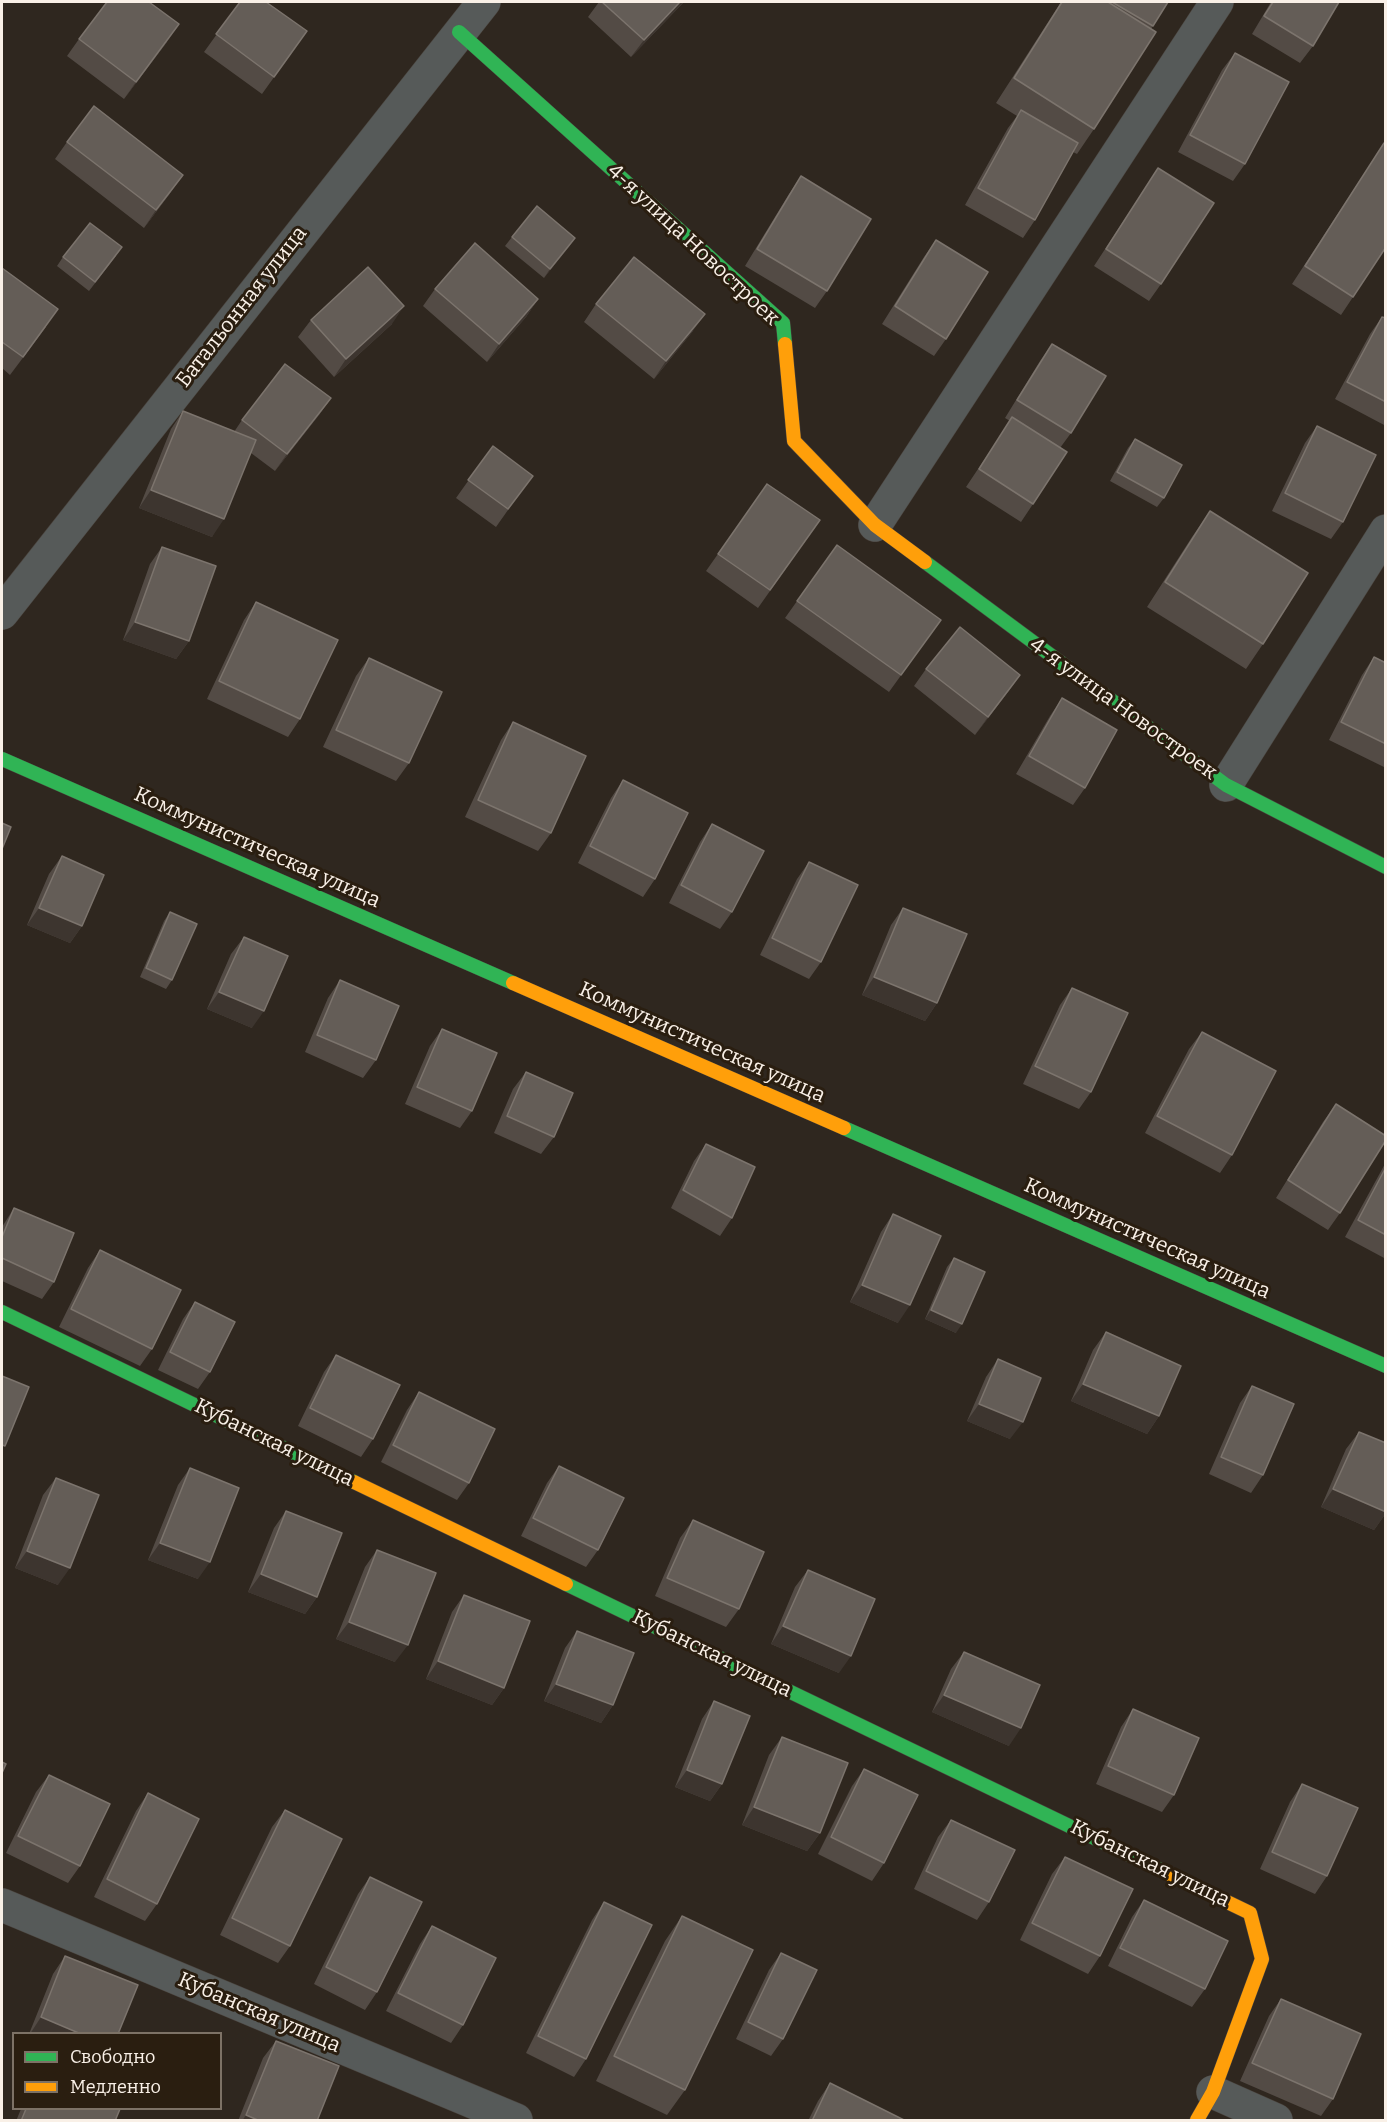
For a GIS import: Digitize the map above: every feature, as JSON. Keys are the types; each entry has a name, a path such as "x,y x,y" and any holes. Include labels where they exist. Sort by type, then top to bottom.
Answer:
{"street":[{"name":"Батальонная улица","path":"2,613 483,2"},
{"path":"875,525 1217,2"},
{"name":"4-я улица Новостроек","path":"459,32 783,323 794,441 875,525 1226,785 1386,867"},
{"path":"1226,785 1386,531"},
{"name":"Коммунистическая улица","path":"2,759 1386,1366"},
{"name":"Кубанская улица","path":"2,1312 1250,1912 1262,1959 1213,2092 1197,2121"},
{"name":"Кубанская улица","path":"2,1905 516,2121"},
{"path":"1213,2092 1276,2121"}],"building":[{"path":"107,2 149,2 179,24 136,82 79,39"},
{"path":"240,2 266,2 307,31 274,77 216,34"},
{"path":"602,2 680,2 644,40"},
{"path":"1062,2 1108,2 1156,32 1094,129 1014,78"},
{"path":"1112,2 1168,2 1153,26"},
{"path":"1273,2 1339,2 1313,46 1264,16"},
{"path":"1235,53 1289,82 1245,164 1190,135"},
{"path":"94,106 183,175 156,210 67,142"},
{"path":"1021,110 1078,143 1035,220 978,188"},
{"path":"1384,143 1386,144 1386,247 1353,297 1305,266"},
{"path":"1158,168 1214,203 1161,284 1106,249"},
{"path":"801,176 871,219 827,291 757,249"},
{"path":"537,206 575,238 550,269 512,237"},
{"path":"90,223 122,247 95,282 63,257"},
{"path":"936,240 988,272 946,339 895,306"},
{"path":"475,243 538,299 499,344 435,289"},
{"path":"634,257 705,314 666,361 596,304"},
{"path":"368,267 404,306 346,359 311,320"},
{"path":"2,268 58,309 23,357 2,342"},
{"path":"1382,317 1386,318 1386,402 1347,382"},
{"path":"1052,344 1106,376 1071,433 1017,400"},
{"path":"285,364 331,398 287,454 242,420"},
{"path":"183,411 256,440 224,519 151,490"},
{"path":"1012,417 1067,452 1033,504 979,469"},
{"path":"1317,426 1376,455 1343,522 1285,493"},
{"path":"1135,439 1182,465 1164,498 1117,472"},
{"path":"493,446 533,476 508,509 468,480"},
{"path":"767,484 820,520 770,590 718,554"},
{"path":"1210,511 1308,573 1263,644 1165,582"},
{"path":"837,545 941,620 901,675 797,601"},
{"path":"162,547 216,566 189,641 135,622"},
{"path":"256,602 338,640 300,719 219,681"},
{"path":"960,627 1020,675 988,717 926,669"},
{"path":"1374,657 1386,663 1386,744 1341,722"},
{"path":"369,658 442,692 409,763 336,730"},
{"path":"1062,698 1117,730 1085,788 1029,756"},
{"path":"513,722 586,756 551,833 478,800"},
{"path":"623,780 688,813 655,879 590,846"},
{"path":"2,823 11,827 2,849"},
{"path":"712,824 764,851 732,912 681,885"},
{"path":"62,856 104,875 82,926 39,908"},
{"path":"809,862 858,885 821,962 772,938"},
{"path":"903,908 967,934 937,1003 874,977"},
{"path":"170,912 197,924 172,980 146,968"},
{"path":"244,937 288,956 264,1011 219,992"},
{"path":"340,980 399,1006 376,1060 317,1035"},
{"path":"1072,988 1128,1013 1091,1092 1035,1066"},
{"path":"442,1029 497,1053 472,1111 417,1087"},
{"path":"1202,1032 1276,1071 1232,1155 1157,1116"},
{"path":"526,1072 573,1093 554,1137 507,1116"},
{"path":"1336,1104 1386,1136 1386,1140 1340,1213 1288,1180"},
{"path":"706,1144 755,1167 732,1218 683,1190"},
{"path":"1386,1167 1386,1235 1358,1220"},
{"path":"14,1208 74,1233 54,1282 2,1258 2,1237"},
{"path":"893,1214 941,1236 910,1305 862,1285"},
{"path":"100,1250 181,1290 152,1349 71,1309"},
{"path":"954,1258 985,1272 962,1324 931,1310"},
{"path":"195,1302 235,1322 210,1372 170,1352"},
{"path":"1106,1332 1181,1366 1159,1416 1083,1384"},
{"path":"336,1355 400,1385 373,1439 310,1408"},
{"path":"998,1359 1041,1378 1023,1422 979,1404"},
{"path":"2,1376 29,1387 5,1446 2,1445"},
{"path":"1252,1386 1294,1404 1263,1475 1221,1457"},
{"path":"419,1392 495,1429 469,1483 393,1445"},
{"path":"1359,1432 1386,1443 1386,1512 1333,1489"},
{"path":"559,1466 624,1498 598,1550 533,1518"},
{"path":"190,1468 239,1488 210,1562 160,1543"},
{"path":"56,1478 99,1495 70,1568 27,1551"},
{"path":"286,1511 342,1533 317,1597 261,1574"},
{"path":"693,1520 764,1552 739,1609 667,1578"},
{"path":"377,1550 436,1573 408,1645 349,1622"},
{"path":"808,1570 875,1599 851,1656 783,1626"},
{"path":"464,1595 530,1621 504,1688 438,1661"},
{"path":"577,1631 634,1653 613,1705 556,1684"},
{"path":"964,1652 1040,1685 1021,1728 944,1695"},
{"path":"714,1701 750,1716 722,1784 687,1770"},
{"path":"1133,1709 1199,1738 1174,1795 1108,1766"},
{"path":"782,1737 848,1763 820,1833 754,1807"},
{"path":"864,1769 918,1795 884,1863 831,1837"},
{"path":"49,1775 110,1804 80,1866 18,1836"},
{"path":"1302,1784 1358,1808 1327,1876 1272,1852"},
{"path":"148,1793 199,1819 157,1904 107,1879"},
{"path":"285,1810 342,1839 290,1946 232,1918"},
{"path":"951,1820 1015,1850 989,1902 926,1871"},
{"path":"1065,1857 1133,1889 1100,1956 1032,1923"},
{"path":"370,1877 422,1902 377,1992 326,1967"},
{"path":"1144,1900 1228,1941 1205,1989 1120,1948"},
{"path":"604,1902 652,1925 586,2059 538,2036"},
{"path":"682,1916 753,1950 685,2090 614,2056"},
{"path":"432,1926 496,1958 463,2025 398,1993"},
{"path":"781,1953 817,1970 783,2039 748,2022"},
{"path":"65,1956 138,1985 119,2032 76,2032 41,2017"},
{"path":"1281,1999 1361,2034 1333,2099 1252,2063"},
{"path":"276,2041 339,2066 317,2121 260,2121 246,2115"},
{"path":"830,2083 906,2121 812,2121"},
{"path":"26,2110 120,2110 115,2121 21,2121"}],"traffic: fast":[{"path":"459,32 783,323 785,344"},
{"path":"925,562 1226,785 1386,867"},
{"path":"2,759 513,983"},
{"path":"844,1128 1386,1366"},
{"path":"2,1312 354,1482"},
{"path":"566,1584 1167,1873"}],"traffic: slow":[{"path":"785,344 794,441 875,525 925,562"},
{"path":"513,983 844,1128"},
{"path":"354,1482 566,1584"},
{"path":"1167,1873 1250,1913 1262,1959 1213,2092 1197,2120"}]}
